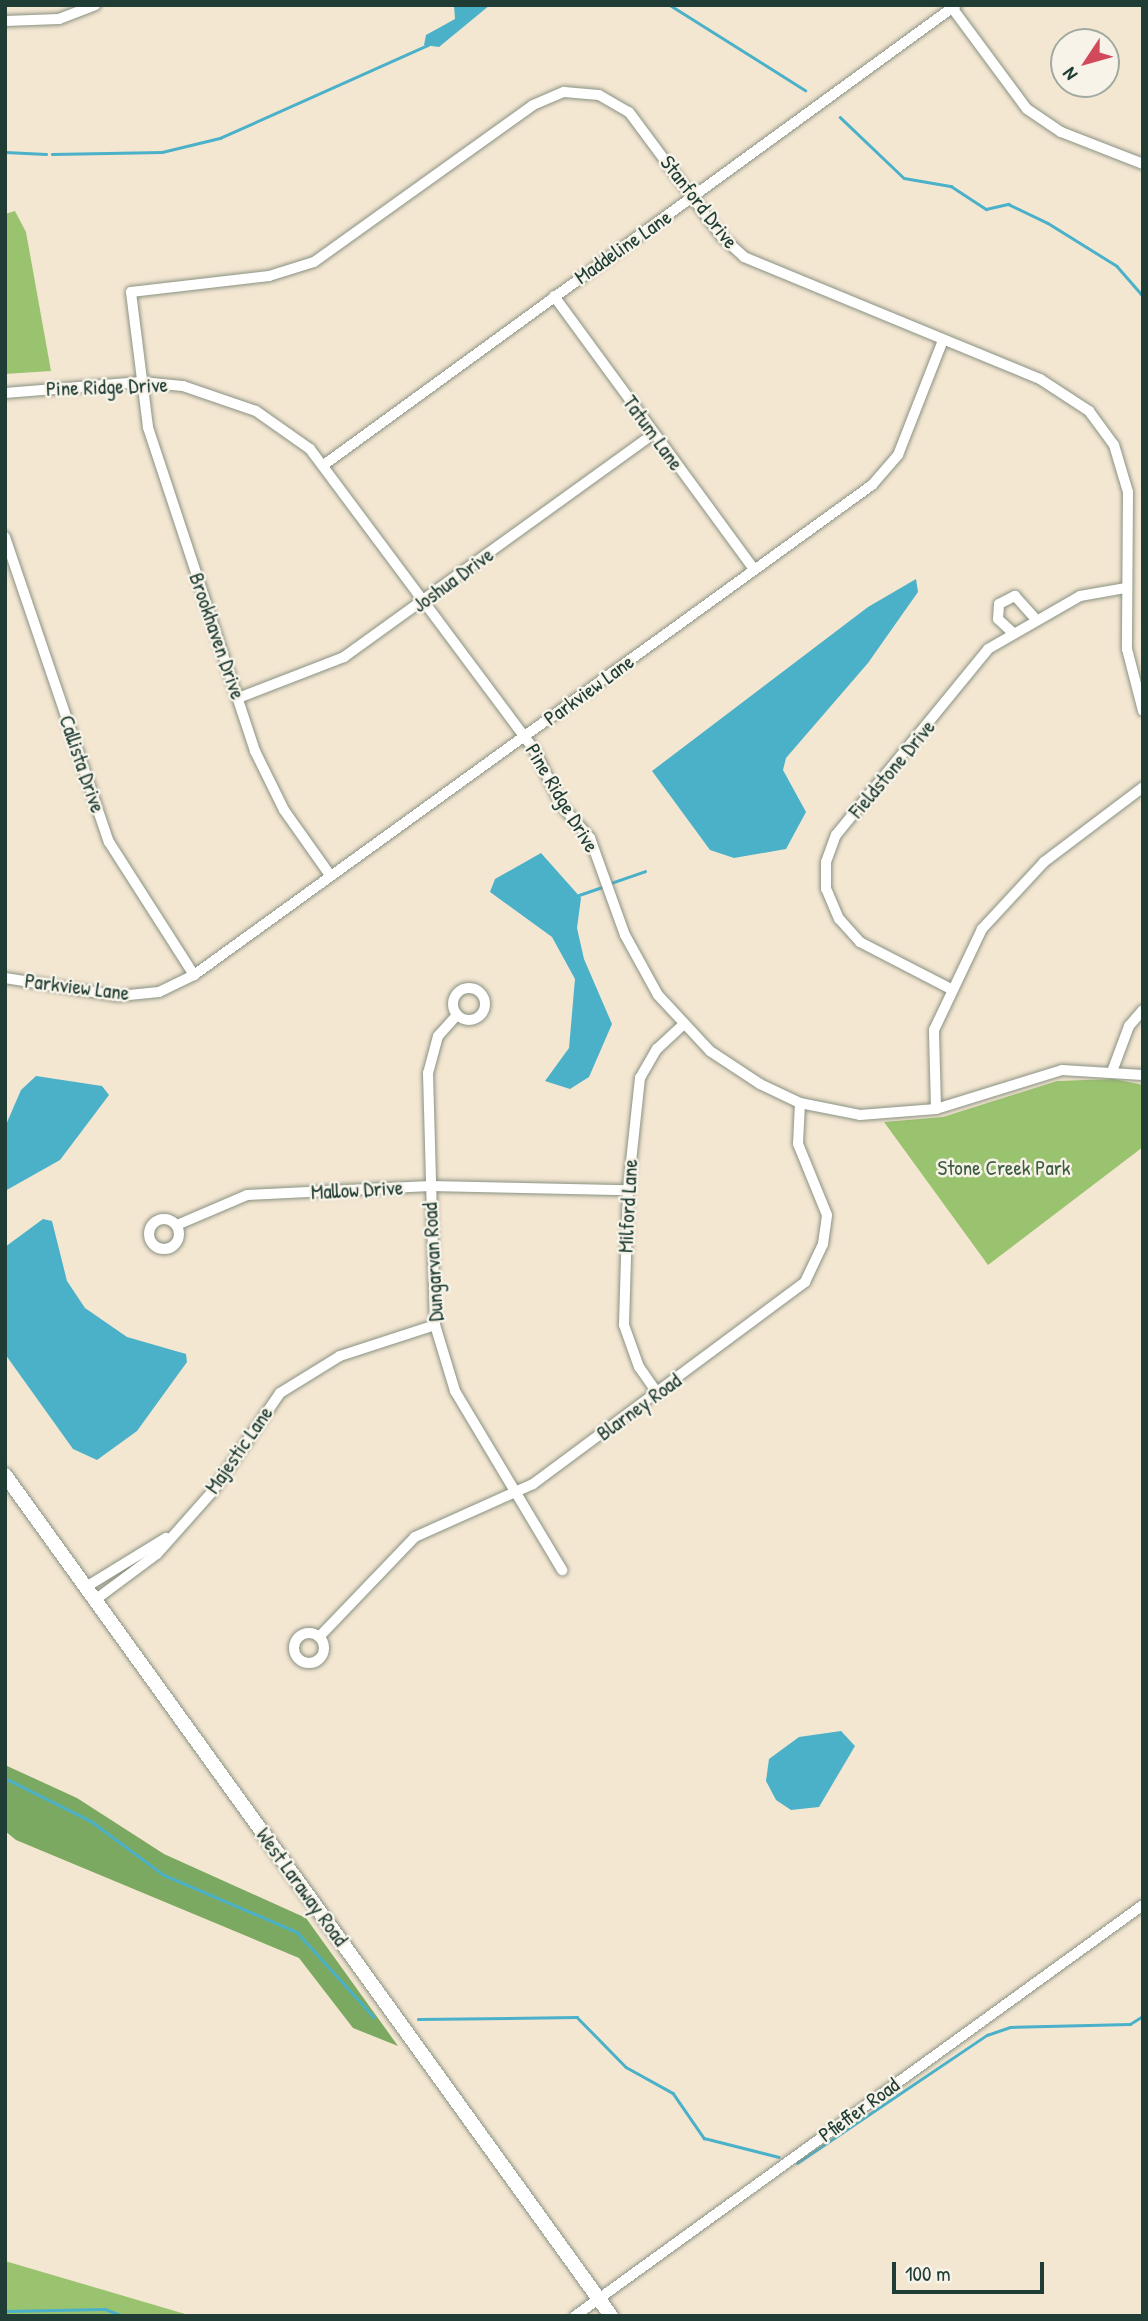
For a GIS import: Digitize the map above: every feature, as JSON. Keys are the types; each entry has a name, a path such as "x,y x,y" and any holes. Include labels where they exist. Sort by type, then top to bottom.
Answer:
{"main road":[{"name":"West Laraway Road","path":"5,1475 611,2316"}],"street":[{"path":"5,22 59,19 95,5"},
{"path":"953,6 1027,109 1061,132 1143,164"},
{"name":"Maddeline Lane","path":"325,464 953,6"},
{"name":"Stanford Drive","path":"141,382 131,292 269,276 314,262 533,104 564,92 599,95 629,112 692,198 744,257 1051,384 1105,429 1128,492 1127,649 1143,711"},
{"name":"Tatum Lane","path":"554,296 754,569"},
{"name":"Parkview Lane","path":"5,978 119,996 159,992 194,975 525,737 892,465 943,340"},
{"name":"Pine Ridge Drive","path":"5,393 141,382 193,388 240,403 325,464 525,737 603,868 638,959 682,1026 760,1084 800,1103 860,1115 936,1109 1040,1074 1113,1069 1143,1075"},
{"name":"Brookhaven Drive","path":"141,382 148,427 238,698 272,791 330,875"},
{"name":"Joshua Drive","path":"238,698 336,663 653,434"},
{"name":"Callista Drive","path":"5,537 109,842 194,975"},
{"name":"Fieldstone Drive","path":"949,988 860,942 839,919 826,889 827,862 836,835 988,649 1012,632 1080,596 1126,588"},
{"path":"1012,632 998,619 999,604 1015,596 1036,619"},
{"path":"936,1109 931,1042 949,988 1002,902 1066,843 1143,787"},
{"path":"1113,1069 1129,1026 1143,1010"},
{"name":"Dungarvan Road","path":"457,1015 438,1036 429,1060 435,1325 455,1391 512,1495 562,1570"},
{"name":"Milford Lane","path":"658,1394 639,1367 624,1325 628,1190 640,1078 657,1049 682,1026"},
{"name":"Blarney Road","path":"320,1636 415,1537 512,1495 658,1394 796,1291 816,1265 827,1215 798,1144 800,1103"},
{"name":"Mallow Drive","path":"177,1225 247,1195 430,1186 628,1190"},
{"name":"Majestic Lane","path":"86,1587 166,1538 212,1492 254,1425 289,1385 340,1356 435,1325"},
{"name":"Majestic Lane","path":"95,1600 157,1554 166,1538"},
{"name":"Pfieffer Road","path":"575,2316 1143,1905"}],"green space":[{"path":"15,211 26,232 51,371 5,374 5,214"},
{"name":"Stone Creek Park","path":"1114,1079 1143,1085 1143,1147 988,1265 884,1122 943,1117 1057,1081"},
{"path":"5,1765 77,1798 164,1854 306,1918 398,2046 353,2028 299,1958 16,1840 5,1831"},
{"path":"5,2261 192,2316 5,2316"}],"water":[{"path":"454,5 490,5 439,47 424,45 426,35 455,19"},
{"path":"916,579 918,592 868,663 786,758 783,770 806,812 786,849 734,858 710,850 652,771 868,607"},
{"path":"541,853 581,898 577,928 584,959 612,1024 589,1077 570,1089 545,1081 569,1048 575,979 552,937 490,892 495,879"},
{"path":"36,1076 102,1086 109,1095 60,1160 5,1191 5,1127 21,1090"},
{"path":"43,1219 52,1221 67,1281 85,1308 127,1337 186,1354 187,1362 137,1431 97,1460 73,1449 5,1354 5,1247"},
{"path":"841,1731 855,1746 819,1807 791,1810 776,1800 766,1781 769,1759 799,1737"}],"waterway":[{"path":"670,5 805,90"},
{"path":"52,154 162,152 220,138 428,45"},
{"path":"840,117 904,178 951,186 986,209 1008,204 1048,223 1117,266 1143,296"},
{"path":"5,152 46,154"},
{"path":"608,884 645,871"},
{"path":"579,895 602,887"},
{"path":"5,1778 91,1821 164,1875 297,1932 374,2017"},
{"path":"797,2163 987,2035 1010,2027 1130,2024 1143,2016"},
{"path":"418,2019 577,2017 626,2067 673,2093 704,2138 779,2157"},
{"path":"5,2311 105,2309 123,2316"}]}
